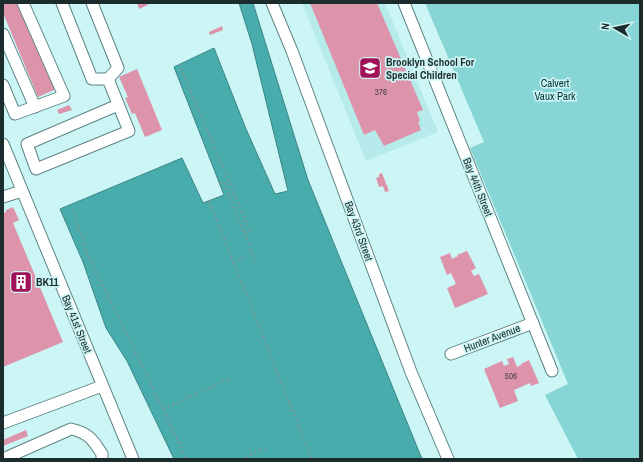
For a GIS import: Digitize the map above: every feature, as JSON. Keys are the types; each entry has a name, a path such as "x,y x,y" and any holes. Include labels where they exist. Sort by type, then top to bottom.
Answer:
{"street":[{"path":"3,85 16,114 64,96 23,3"},
{"path":"62,3 92,79 108,79 118,68 92,3"},
{"name":"Bay 43rd Street","path":"272,3 292,52 411,372 448,459"},
{"name":"Bay 44th Street","path":"404,3 552,371"},
{"path":"3,34 35,107"},
{"path":"108,79 129,131 36,169 27,144 118,105"},
{"name":"Bay 41st Street","path":"3,144 6,161 22,191 132,459"},
{"path":"3,197 22,191"},
{"name":"Hunter Avenue","path":"451,354 533,322"},
{"path":"3,423 102,386"},
{"path":"3,459 71,429 81,431 89,436 103,457"}],"path":[{"path":"179,64 250,231 243,233"},
{"path":"220,183 224,182 256,263"},
{"path":"209,201 312,459"},
{"path":"72,210 86,253 186,459"},
{"path":"233,264 246,256"},
{"path":"163,409 229,379"},
{"path":"241,459 266,447"}],"shaded area":[{"path":"239,3 253,3 308,180 422,459 174,459 127,361 106,328 83,262 60,209 182,158 203,203 224,195 174,67 214,48 246,129 275,194 288,191 252,44"},
{"name":"Brooklyn School For Special Children","path":"302,3 385,3 438,132 366,161"}],"green space":[{"name":"Calvert Vaux Park","path":"425,3 640,3 640,459 578,459 545,395 568,384 470,148 484,142"}],"building":[{"path":"7,3 21,3 56,89 38,97 3,13 3,5"},
{"path":"137,3 147,3 148,5 139,9"},
{"name":"Brooklyn School For Special Children","path":"310,3 377,3 423,110 417,112 421,130 384,146 375,130 364,135"},
{"path":"222,26 223,30 210,35 209,32"},
{"path":"137,69 162,130 145,137 135,113 132,114 125,98 128,97 119,77"},
{"path":"69,105 72,110 59,114 57,110"},
{"path":"382,173 389,191 385,192 383,186 379,187 376,178"},
{"name":"BK11","path":"13,207 19,220 13,223 63,342 3,367 3,212 6,212 6,210"},
{"path":"467,251 476,268 471,271 474,276 479,274 488,294 455,308 447,288 456,284 451,273 447,275 440,257 450,253 452,259"},
{"path":"513,357 517,367 529,360 539,383 531,386 530,383 514,390 518,401 500,408 484,369 502,361 504,366 509,364 507,359"},
{"path":"26,430 28,436 3,446 3,440"}],"place":[{"name":"Brooklyn School For Special Children","path":"370,68"},
{"name":"BK11","path":"21,282"}]}
